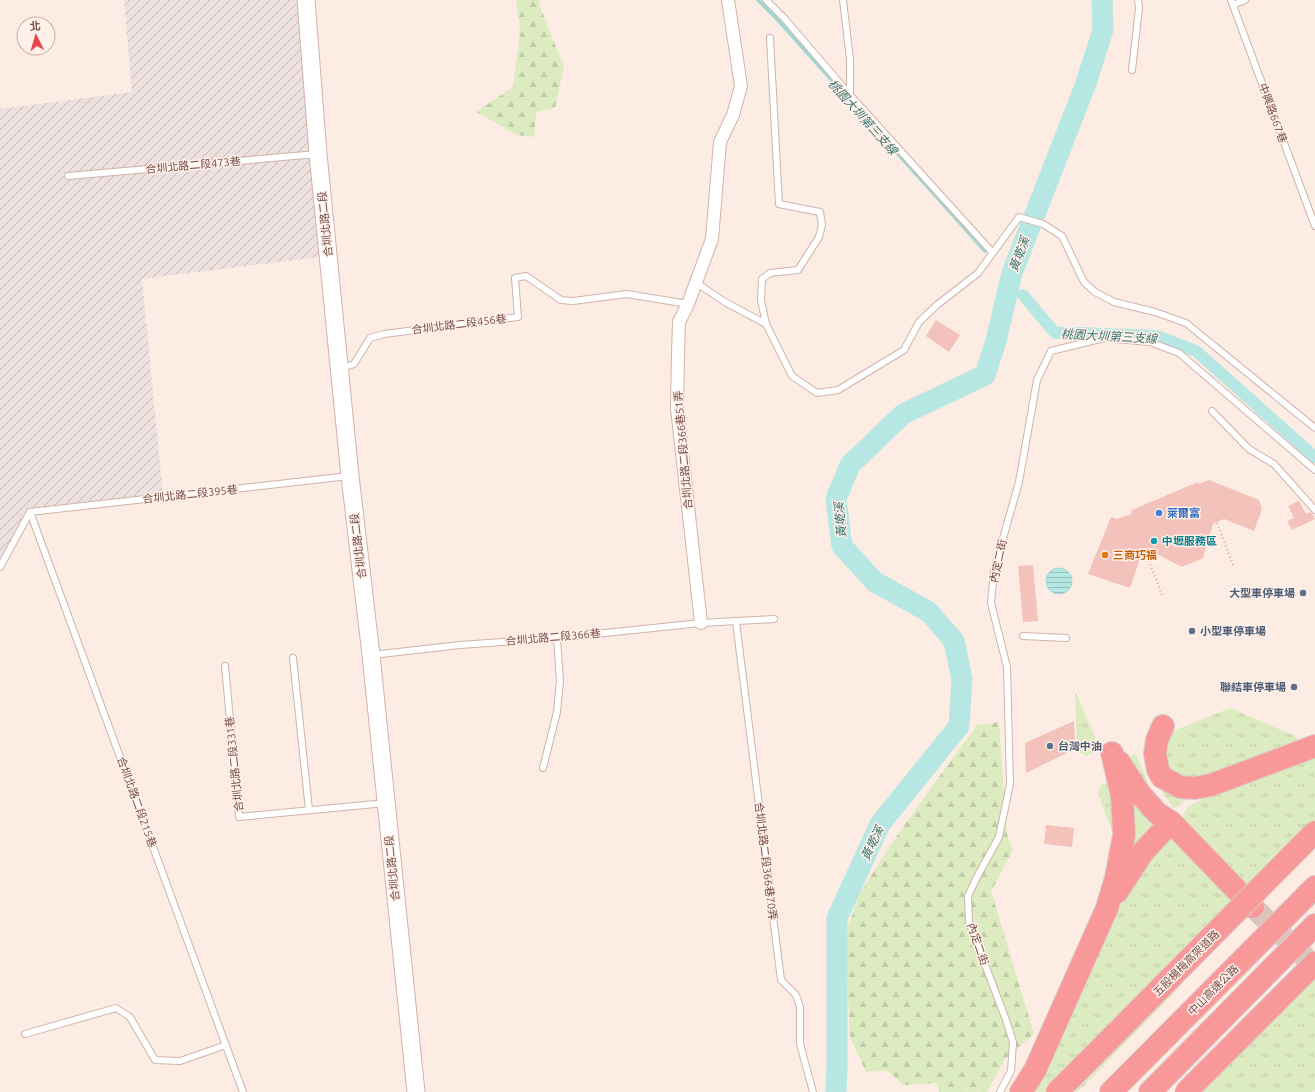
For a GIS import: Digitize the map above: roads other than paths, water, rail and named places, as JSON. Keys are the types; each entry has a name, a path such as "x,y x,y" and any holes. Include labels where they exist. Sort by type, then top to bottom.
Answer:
{"highway":[{"path":"1171,822 1168,810 1151,780 1146,756 1150,742 1163,726 1157,740 1155,754 1158,770 1162,777 1180,787 1195,788 1211,786 1315,746"},
{"path":"1022,1092 1035,1070 1107,908 1116,878 1124,835 1122,796 1112,753 1140,794 1157,813 1171,822 1253,907"},
{"path":"1107,908 1143,852 1171,822"},
{"name":"五股楊梅高架道路","path":"1057,1092 1315,832"},
{"name":"中山高速公路","path":"1111,1092 1315,887"},
{"path":"1150,1092 1315,925"},
{"path":"1186,1092 1315,963"}],"street":[{"name":"合圳北路二段","path":"306,0 318,154 350,476 416,1092"},
{"name":"合圳北路二段366巷51弄","path":"701,623 677,408 680,322 712,239 720,142 733,115 741,86 728,0"}],"lane":[{"path":"766,0 784,18 850,95 992,252"},
{"path":"843,0 850,59 850,95"},
{"path":"1132,70 1139,8 1138,0"},
{"path":"1232,2 1245,0"},
{"name":"中興路667巷","path":"1232,2 1315,226"},
{"path":"770,38 778,204 820,212 822,225 819,237 798,270 770,273 762,279 761,300 766,324 792,376 817,393 838,390 904,350 919,322 937,305 978,272 1019,217 1043,224 1062,236 1084,282 1095,292 1114,302 1155,312 1186,323 1315,428"},
{"name":"合圳北路二段473巷","path":"68,176 318,154"},
{"name":"合圳北路二段456巷","path":"340,369 354,364 370,338 384,334 518,317 515,278 526,276 561,300 573,301 627,294 688,304"},
{"path":"695,282 725,302 766,324"},
{"name":"內定二街","path":"1000,1092 1011,1071 1012,1042 1006,1020 969,922 968,896 999,837 1010,784 1007,667 991,603 994,570 1019,482 1037,380 1051,351 1104,338 1150,342 1179,353 1315,470"},
{"path":"1212,411 1248,449 1274,464 1315,510"},
{"name":"合圳北路二段395巷","path":"30,512 350,476"},
{"path":"0,566 30,512"},
{"name":"合圳北路二段215巷","path":"30,512 243,1092"},
{"name":"合圳北路二段366巷","path":"370,655 460,645 557,638 701,623 774,619"},
{"name":"合圳北路二段366巷70弄","path":"736,622 780,980 796,995 800,1007 800,1044 813,1092"},
{"path":"1023,636 1066,638"},
{"path":"543,768 557,712 560,681 557,638"},
{"path":"293,658 309,810"},
{"name":"合圳北路二段331巷","path":"224,666 239,817 386,803"},
{"path":"25,1034 116,1008 130,1017 155,1060 180,1061 226,1044"}],"water":[{"path":"1059,568 1068,572 1072,581 1068,590 1059,594 1050,590 1046,581 1050,572"}],"waterway":[{"name":"桃園大圳第三支線","path":"758,0 776,18 985,251"},
{"name":"黃墘溪","path":"836,1092 837,918 880,824 959,726 962,679 954,641 929,612 875,582 842,546 836,499 850,465 903,414 985,375 996,341 1012,273 1085,86 1103,30 1102,0"},
{"name":"桃園大圳第三支線","path":"1023,295 1055,333 1157,336 1196,351 1315,457"}],"tunnel":[{"path":"1253,907 1315,967"}],"place":[{"name":"萊爾富","path":"1159,513"},
{"name":"中壢服務區","path":"1154,541"},
{"name":"三商巧福","path":"1105,555"},
{"name":"大型車停車場","path":"1303,593"},
{"name":"小型車停車場","path":"1192,631"},
{"name":"聯結車停車場","path":"1294,687"},
{"name":"台灣中油","path":"1050,746"}]}
